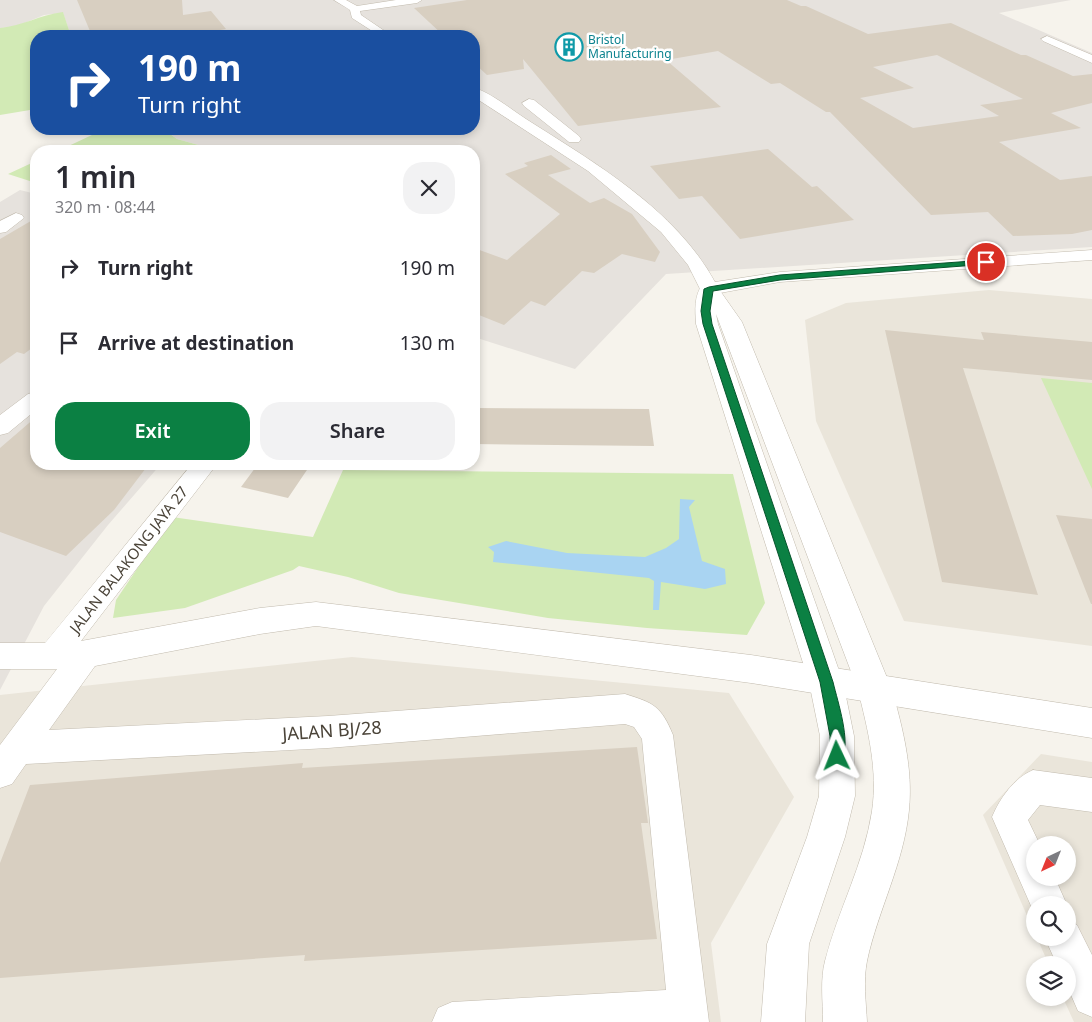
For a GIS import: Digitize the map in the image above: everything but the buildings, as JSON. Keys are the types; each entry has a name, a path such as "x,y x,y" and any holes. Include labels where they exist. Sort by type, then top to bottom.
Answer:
{"street":[{"path":"339,0 355,9 417,0"},
{"path":"355,9 356,16 378,30"},
{"path":"1047,39 1092,59"},
{"path":"480,96 593,168 666,228 696,264 709,289 731,322 875,690 889,743 892,789 887,827 876,871 846,963 845,1022"},
{"path":"529,103 576,141 591,159 593,168"},
{"path":"0,228 16,218"},
{"path":"709,289 780,277 1092,256"},
{"path":"709,289 706,311 707,324 826,682 837,736 837,796 826,837 788,944 784,1022"},
{"path":"0,427 30,404"},
{"name":"JALAN BALAKONG JAYA 27","path":"52,656 199,470"},
{"path":"0,656 86,654 260,621 316,614 751,669 1092,723"},
{"path":"0,772 86,654"},
{"name":"JALAN BJ/28","path":"18,748 328,732 626,709 644,715 656,735 688,1015"},
{"path":"1026,854 1009,817 1033,787 1092,795"},
{"path":"1068,946 1092,997"},
{"path":"452,1022 688,1015"}],"shaded area":[{"path":"0,0 1071,0 999,13 1092,53 1092,247 666,274 575,369 480,339 480,145 198,145 177,139 171,135 480,135 480,30 69,30 63,13 44,15 15,27 0,28"},
{"path":"20,190 30,192 30,470 156,470 108,525 44,606 0,690 0,202"},
{"path":"989,290 1092,299 1092,646 904,621 816,421 805,320 846,303"},
{"path":"352,657 729,693 794,797 711,943 721,1022 0,1022 0,695"},
{"path":"1041,754 1092,762 1092,1022 1074,1022 1067,1006 1076,1006 1076,956 1045,956 1041,946 1076,946 1076,896 1026,896 1026,913 983,815"}],"green space":[{"path":"63,12 69,30 30,30 30,110 0,115 0,28"},
{"path":"92,135 171,135 177,139 198,145 71,145"},
{"path":"30,164 30,181 8,174"},
{"path":"1041,378 1092,383 1092,489"},
{"path":"343,470 733,474 765,603 747,635 647,628 548,618 399,593 348,577 299,566 293,570 185,608 113,618 116,600 172,517 313,537"}],"water":[{"path":"680,499 695,500 689,507 702,561 725,569 726,584 705,589 661,582 659,610 653,610 654,581 649,578 493,562 494,552 488,547 506,541 567,553 645,557 666,548 679,539"}],"place":[{"name":"Bristol Manufacturing","path":"569,47"}],"route":[{"path":"837,756 837,736 826,682 707,324 706,311 709,289 780,277 986,262"}]}
